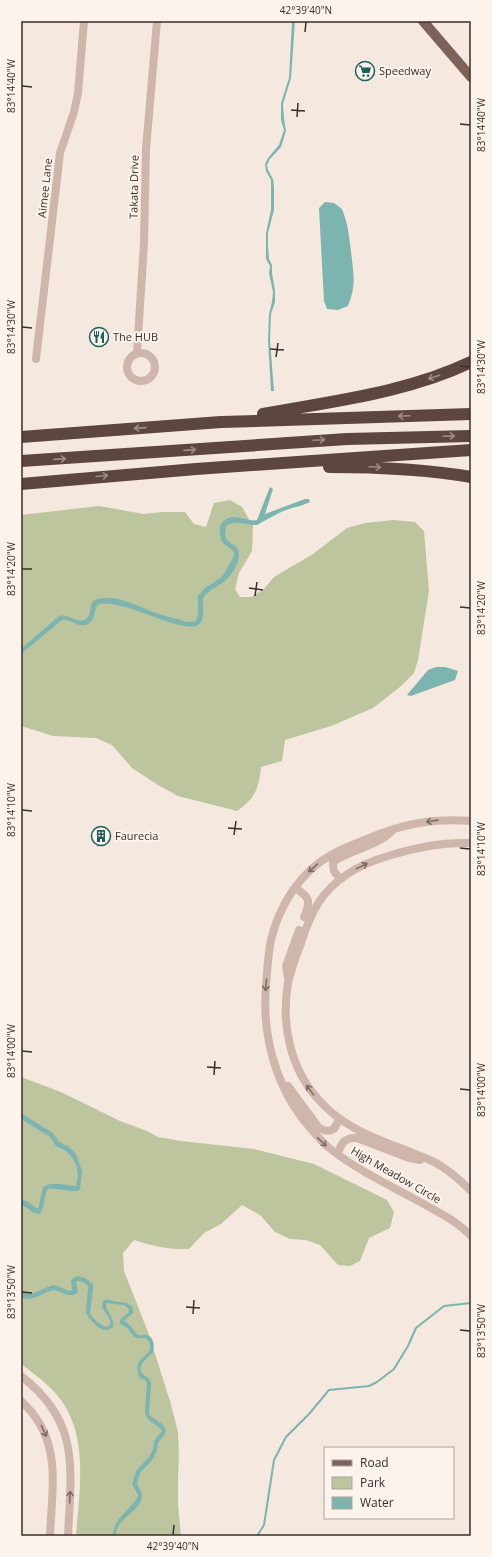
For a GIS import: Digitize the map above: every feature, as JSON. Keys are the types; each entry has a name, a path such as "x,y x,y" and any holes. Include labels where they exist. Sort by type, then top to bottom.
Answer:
{"highway":[{"path":"221,422 397,388 442,375 471,362"},
{"path":"21,437 221,422 471,414"},
{"path":"21,461 332,440 471,436"},
{"path":"21,484 196,469 471,450"},
{"path":"196,469 369,467 437,471 471,477"}],"main road":[{"path":"423,21 471,77"}],"street":[{"name":"Aimee Lane","path":"36,359 60,153 77,99 84,21"},
{"name":"Takata Drive","path":"137,353 144,243 146,149 157,21"},
{"name":"High Meadow Circle","path":"471,821 439,820 395,828 331,855 309,872 295,888 281,910 271,941 265,993 266,1025 269,1048 281,1080 300,1116 316,1136 328,1147 362,1170 452,1220 471,1236"},
{"path":"342,878 333,870 333,862 343,855 386,837 395,828"},
{"path":"459,843 471,839"},
{"name":"High Meadow Circle","path":"471,843 441,844 409,849 363,865 342,878 315,906 308,922 288,983 286,1000 286,1027 291,1052 308,1087 317,1098 339,1120 359,1132 436,1163 461,1181 471,1191"},
{"path":"288,983 286,966 309,907 309,902 306,895 295,888"},
{"path":"281,1080 290,1087 319,1128 329,1132 334,1129 339,1120"},
{"path":"338,1154 340,1146 345,1140 357,1138 409,1158 436,1163"},
{"path":"21,1376 45,1397 57,1415 66,1435 71,1463 68,1536"},
{"path":"21,1401 38,1419 51,1450 53,1465 50,1536"}],"green space":[{"path":"230,500 242,507 253,526 252,551 239,573 235,589 240,597 251,597 263,590 274,577 313,554 347,528 365,523 393,520 415,522 424,531 429,591 418,660 414,673 400,687 373,708 331,726 285,740 282,761 261,767 259,781 255,792 248,802 237,811 178,796 132,768 112,745 96,738 53,736 21,726 21,515 99,506 144,514 185,512 194,524 206,527 214,503"},
{"path":"21,1077 61,1092 120,1121 147,1131 158,1137 254,1149 314,1164 387,1200 394,1212 390,1228 369,1238 360,1261 350,1266 338,1265 320,1245 306,1240 290,1239 275,1232 260,1215 242,1205 221,1224 204,1233 189,1249 161,1247 134,1240 123,1253 124,1271 148,1332 170,1401 178,1432 178,1504 181,1536 76,1536 80,1486 77,1436 72,1421 61,1400 45,1383 21,1364"}],"water":[{"path":"292,21 295,21 291,78 283,104 286,131 281,147 270,159 267,165 273,179 274,187 274,210 268,233 269,259 272,265 275,291 275,302 271,314 270,340 274,391 271,391 268,340 269,314 273,292 269,273 270,266 266,259 266,233 271,210 271,180 266,171 265,164 279,145 284,130 281,120 281,103 289,78"},
{"path":"325,202 334,203 342,209 347,225 351,251 354,278 353,291 348,306 338,310 327,309 324,301 319,208"},
{"path":"270,487 273,489 265,514 305,499 309,499 310,502 282,512 257,525 238,522 226,526 225,537 238,550 239,558 228,578 208,592 203,598 203,613 201,622 195,626 184,626 122,606 108,604 97,605 93,618 88,624 81,625 62,620 21,654 21,649 59,616 66,616 80,621 86,619 89,615 93,601 101,598 110,598 129,602 157,613 188,622 196,621 198,614 198,596 205,588 222,577 234,556 234,552 224,544 221,539 220,526 224,521 233,517 257,520"},
{"path":"436,667 445,667 458,671 455,680 411,696 407,695 428,670"},
{"path":"21,1113 53,1133 59,1142 69,1147 76,1154 82,1171 80,1190 73,1191 48,1189 40,1214 34,1213 21,1204 21,1199 38,1209 43,1187 50,1184 76,1186 78,1176 77,1167 72,1157 66,1151 56,1146 50,1137 21,1119"},
{"path":"77,1276 85,1278 93,1284 90,1314 97,1322 106,1327 111,1324 102,1307 103,1301 108,1300 126,1303 133,1308 133,1313 124,1321 138,1335 149,1336 153,1340 154,1346 153,1352 143,1363 140,1369 151,1382 149,1415 162,1424 166,1430 165,1434 158,1443 153,1459 140,1473 137,1484 142,1494 141,1501 120,1524 116,1536 113,1536 115,1525 134,1503 138,1495 132,1484 136,1471 149,1457 153,1449 154,1441 162,1431 146,1416 147,1383 145,1380 140,1378 137,1368 139,1362 150,1350 150,1343 146,1338 137,1338 128,1329 120,1324 120,1320 129,1312 129,1309 124,1305 106,1303 107,1309 113,1320 113,1327 105,1330 94,1324 86,1313 88,1286 83,1282 76,1282 78,1292 72,1295 54,1290 29,1299 21,1297 21,1290 28,1294 54,1285 69,1291 72,1290 71,1280"}],"waterway":[{"path":"257,1536 264,1525 274,1460 286,1437 309,1414 329,1390 369,1386 377,1382 394,1369 408,1346 416,1328 444,1306 471,1303"}],"place":[{"name":"Speedway","path":"365,71"},
{"name":"The HUB","path":"99,337"},
{"name":"Faurecia","path":"101,836"}]}
